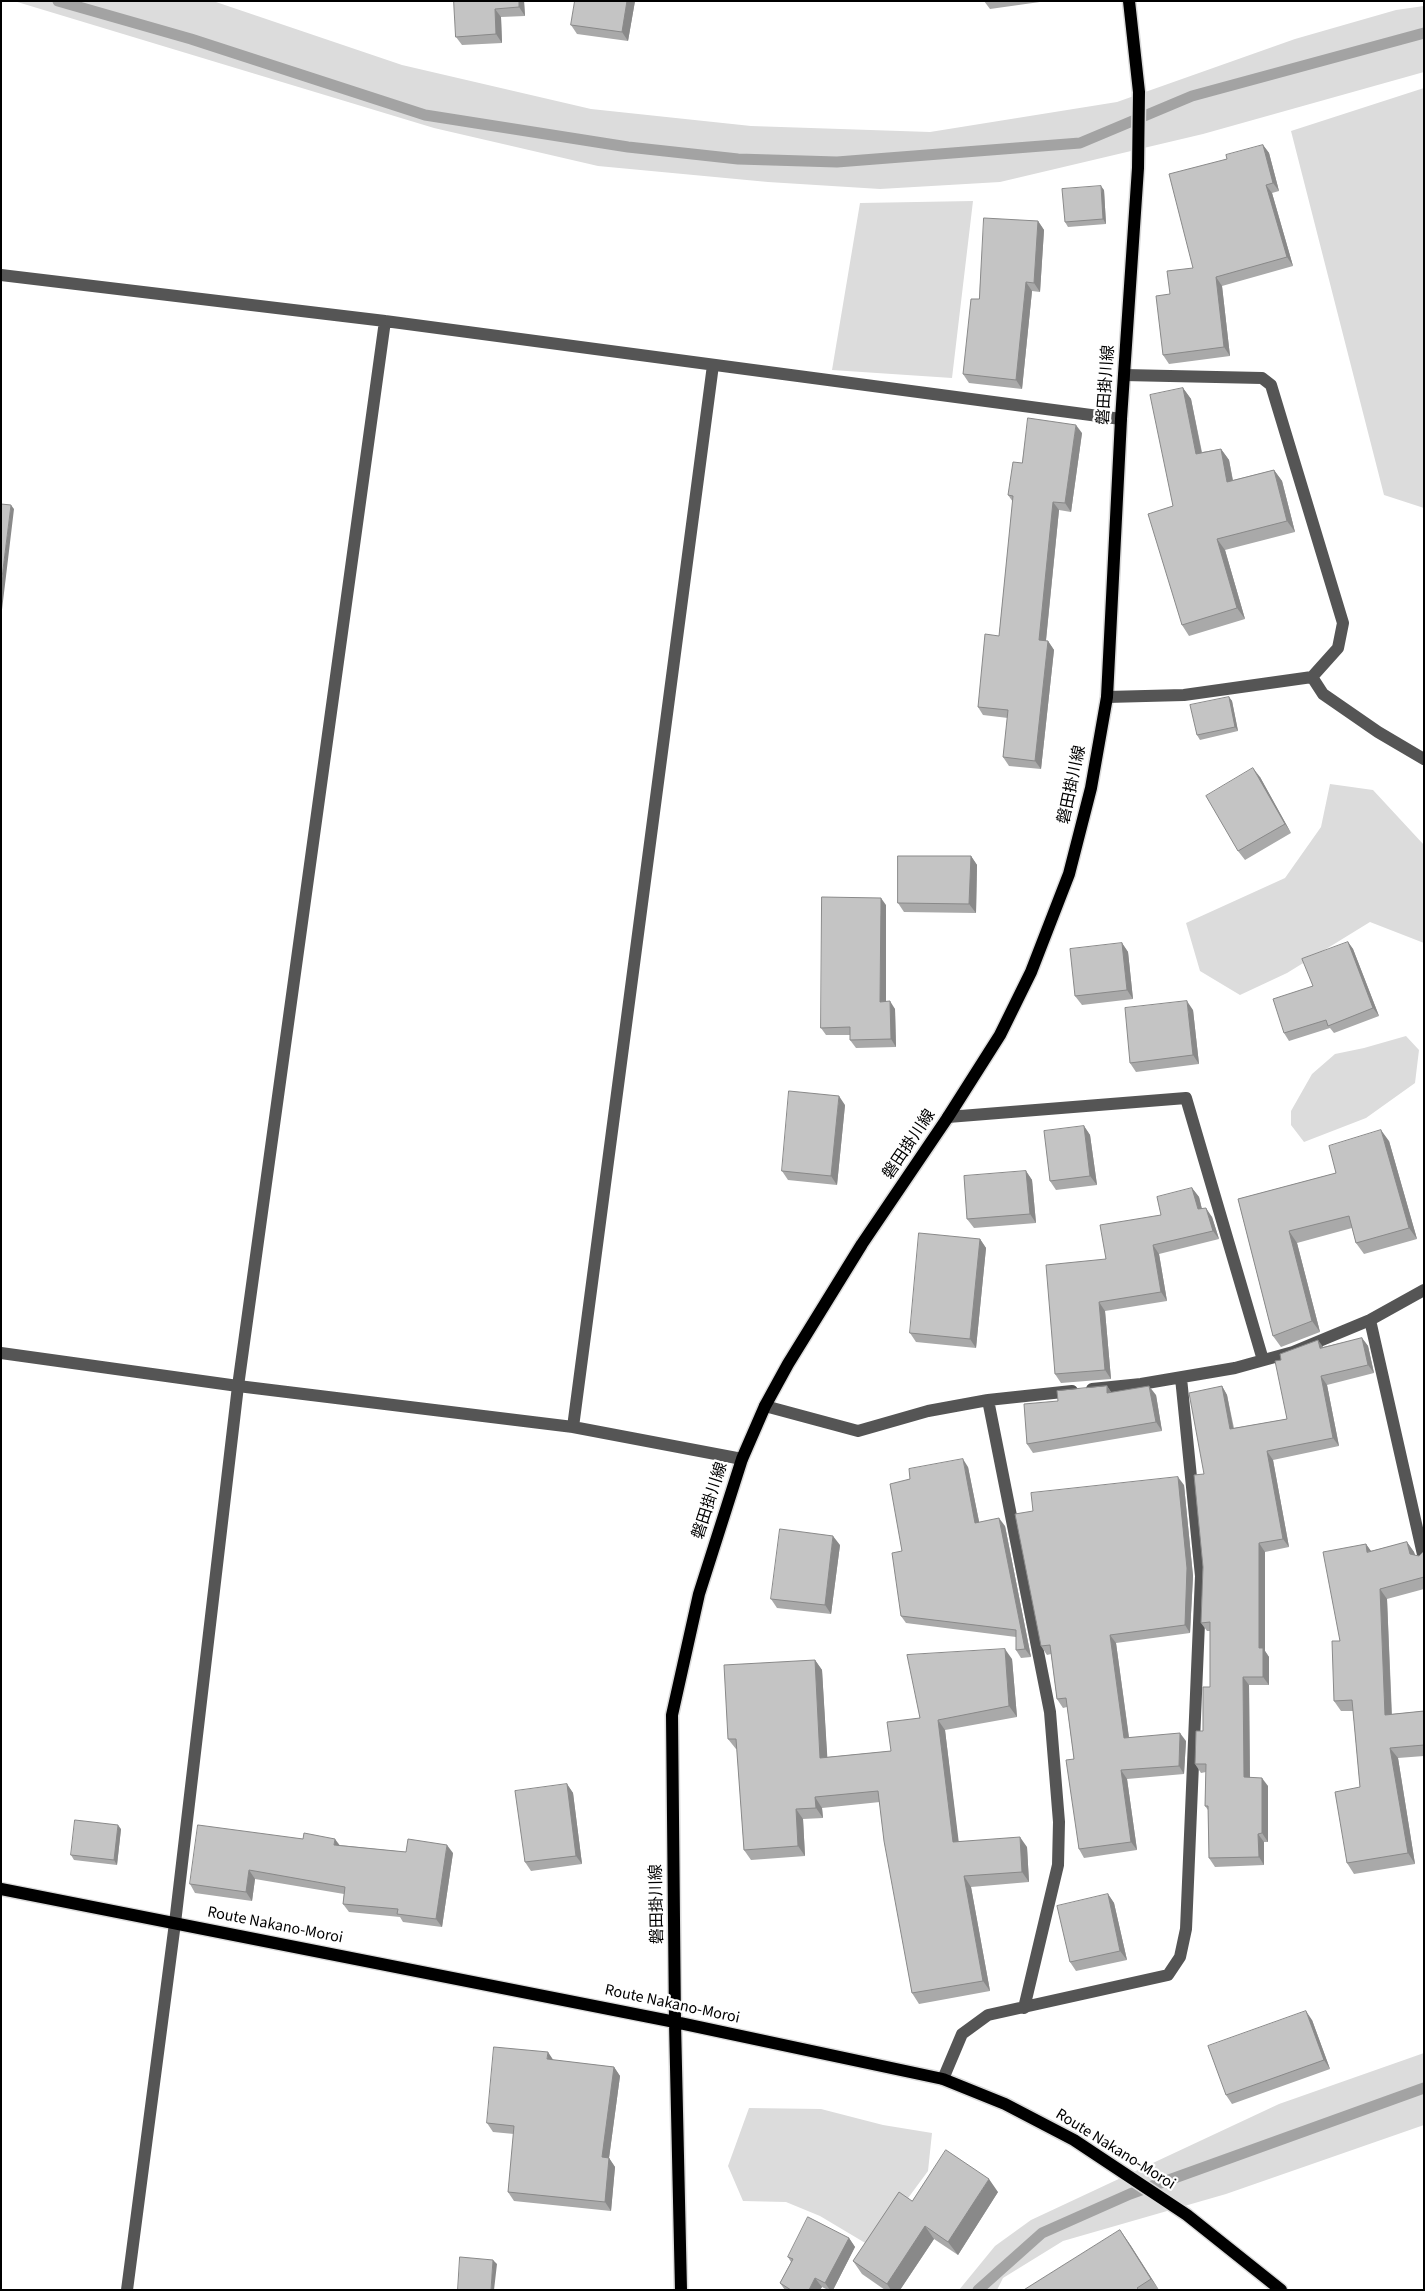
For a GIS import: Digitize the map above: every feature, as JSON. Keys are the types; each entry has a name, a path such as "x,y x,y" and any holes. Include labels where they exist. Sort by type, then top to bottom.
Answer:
{"main road":[{"name":"磐田掛川線","path":"681,2290 675,2022 672,1715 699,1594 742,1459 765,1406 788,1364 862,1244 948,1117 1000,1035 1031,972 1069,874 1091,788 1107,697 1121,419 1138,168 1139,92 1129,1"},
{"name":"Route Nakano-Moroi","path":"1,1889 675,2022 943,2079 1005,2104 1074,2140 1187,2215 1280,2290"}],"street":[{"path":"1,275 385,321 1121,419"},
{"path":"127,2290 176,1923 238,1386 385,321"},
{"path":"573,1427 713,365"},
{"path":"1107,697 1184,695 1312,677 1338,648 1343,623 1271,385 1262,378 1124,375"},
{"path":"1312,677 1323,694 1378,732 1424,759"},
{"path":"948,1117 1186,1098 1263,1360"},
{"path":"765,1406 858,1431 928,1411 988,1400 1181,1378 1235,1368 1293,1352 1370,1320 1424,1290"},
{"path":"1370,1320 1424,1559"},
{"path":"1,1354 238,1386 573,1427 742,1459"},
{"path":"943,2079 962,2034 988,2016 1168,1975 1180,1957 1186,1928 1201,1576 1181,1378"},
{"path":"988,1400 1050,1712 1059,1822 1058,1865 1024,2008"}],"shaded area":[{"path":"14,1 213,1 402,65 591,109 751,126 930,132 1117,102 1295,39 1396,10 1424,6 1424,72 1203,134 1000,182 880,189 768,182 598,166 434,128"},
{"path":"1424,88 1424,508 1384,495 1291,131"},
{"path":"973,201 952,378 832,370 860,203"},
{"path":"1330,784 1373,790 1424,845 1424,943 1370,922 1287,973 1240,995 1200,971 1186,923 1285,878 1321,827"},
{"path":"1406,1036 1419,1050 1415,1083 1366,1118 1304,1142 1291,1125 1291,1111 1312,1074 1335,1054"},
{"path":"1424,2053 1424,2125 1226,2194 1063,2241 1003,2278 997,2290 959,2290 995,2246 1031,2220 1279,2104"},
{"path":"749,2108 821,2109 883,2125 932,2133 928,2171 872,2247 820,2216 786,2202 743,2201 728,2166"}],"building":[{"path":"454,1 519,1 519,7 495,9 496,34 456,37"},
{"path":"575,1 627,1 622,32 571,25"},
{"path":"1263,145 1273,183 1266,185 1287,257 1216,277 1224,347 1163,355 1156,296 1170,294 1167,271 1193,268 1169,174 1227,159 1226,155"},
{"path":"1101,186 1103,219 1065,222 1062,189"},
{"path":"984,218 1038,221 1034,283 1026,282 1016,380 963,374 971,299 979,299"},
{"path":"1183,388 1196,454 1221,449 1227,482 1274,470 1287,521 1217,539 1237,608 1182,625 1148,514 1173,506 1150,395"},
{"path":"1028,418 1076,425 1065,503 1053,502 1039,640 1048,641 1035,761 1003,757 1008,710 978,707 985,634 999,636 1013,496 1008,495 1013,462 1022,463"},
{"path":"1,504 11,505 1,586"},
{"path":"1229,697 1235,727 1197,735 1190,705"},
{"path":"1253,768 1285,824 1238,851 1206,796"},
{"path":"898,856 971,856 969,904 898,903"},
{"path":"822,897 881,898 880,1002 890,1001 891,1039 850,1040 850,1027 821,1028"},
{"path":"1348,942 1373,1008 1328,1026 1326,1020 1284,1033 1273,999 1313,986 1302,959"},
{"path":"1122,943 1127,990 1075,996 1070,949"},
{"path":"1187,1001 1193,1055 1130,1063 1125,1008"},
{"path":"789,1091 839,1096 831,1176 782,1171"},
{"path":"1084,1126 1090,1176 1050,1181 1044,1131"},
{"path":"1381,1130 1409,1228 1356,1243 1349,1216 1289,1231 1312,1321 1273,1336 1238,1199 1336,1173 1329,1146"},
{"path":"1026,1171 1030,1214 967,1219 964,1176"},
{"path":"1192,1188 1198,1209 1206,1208 1213,1231 1153,1245 1161,1292 1099,1302 1105,1370 1055,1374 1046,1265 1106,1259 1100,1225 1161,1215 1157,1197"},
{"path":"919,1233 980,1239 970,1339 910,1333"},
{"path":"1362,1338 1368,1365 1321,1376 1333,1438 1267,1451 1283,1539 1259,1543 1259,1648 1263,1648 1263,1677 1243,1677 1244,1777 1262,1778 1262,1833 1258,1834 1259,1857 1209,1858 1208,1806 1205,1806 1206,1764 1195,1764 1196,1731 1203,1731 1203,1687 1210,1687 1210,1622 1201,1623 1203,1567 1194,1475 1204,1474 1189,1393 1222,1386 1230,1429 1287,1419 1275,1361 1281,1360 1280,1354 1318,1340 1320,1348"},
{"path":"1107,1386 1107,1393 1149,1386 1156,1422 1027,1444 1024,1404 1058,1401 1057,1391"},
{"path":"963,1459 975,1523 999,1518 1025,1649 1016,1650 1016,1630 901,1616 892,1553 902,1551 890,1484 910,1479 909,1469"},
{"path":"1178,1477 1187,1568 1185,1625 1110,1635 1124,1738 1180,1733 1179,1766 1121,1770 1131,1842 1079,1849 1066,1760 1074,1759 1066,1698 1057,1699 1050,1645 1041,1646 1015,1514 1033,1511 1031,1493"},
{"path":"780,1529 833,1536 825,1605 771,1599"},
{"path":"1407,1542 1410,1554 1419,1556 1424,1551 1424,1577 1380,1589 1385,1715 1424,1711 1424,1745 1390,1748 1408,1853 1347,1863 1335,1792 1360,1787 1352,1700 1334,1701 1332,1641 1340,1641 1323,1552 1366,1544 1367,1552"},
{"path":"1005,1649 1009,1706 938,1720 953,1842 1020,1837 1022,1872 964,1876 983,1981 912,1993 884,1841 878,1791 815,1797 816,1808 796,1809 798,1846 744,1850 736,1739 728,1739 724,1665 815,1660 820,1758 891,1751 887,1722 920,1718 907,1655"},
{"path":"567,1784 576,1856 525,1862 515,1791"},
{"path":"75,1820 118,1825 114,1860 71,1855"},
{"path":"198,1825 303,1839 304,1833 335,1839 334,1845 406,1852 408,1839 447,1845 436,1919 397,1914 398,1909 343,1904 345,1887 249,1870 246,1892 190,1884"},
{"path":"1108,1894 1120,1951 1070,1962 1057,1906"},
{"path":"1306,2011 1324,2060 1226,2095 1208,2046"},
{"path":"494,2047 548,2052 547,2059 614,2067 602,2157 609,2158 605,2202 508,2192 514,2126 487,2123"},
{"path":"946,2150 989,2179 948,2242 925,2226 887,2284 853,2261 899,2192 912,2201"},
{"path":"808,2217 849,2238 825,2283 815,2278 809,2290 791,2290 780,2283 793,2259 788,2257"},
{"path":"1120,2230 1151,2279 1137,2288 1139,2290 1024,2290"},
{"path":"460,2257 493,2260 491,2290 458,2290"}],"waterway":[{"path":"58,1 191,39 425,115 628,147 738,159 837,162 1080,143 1192,96 1424,33"},
{"path":"978,2290 1042,2233 1130,2194 1424,2088"}]}
